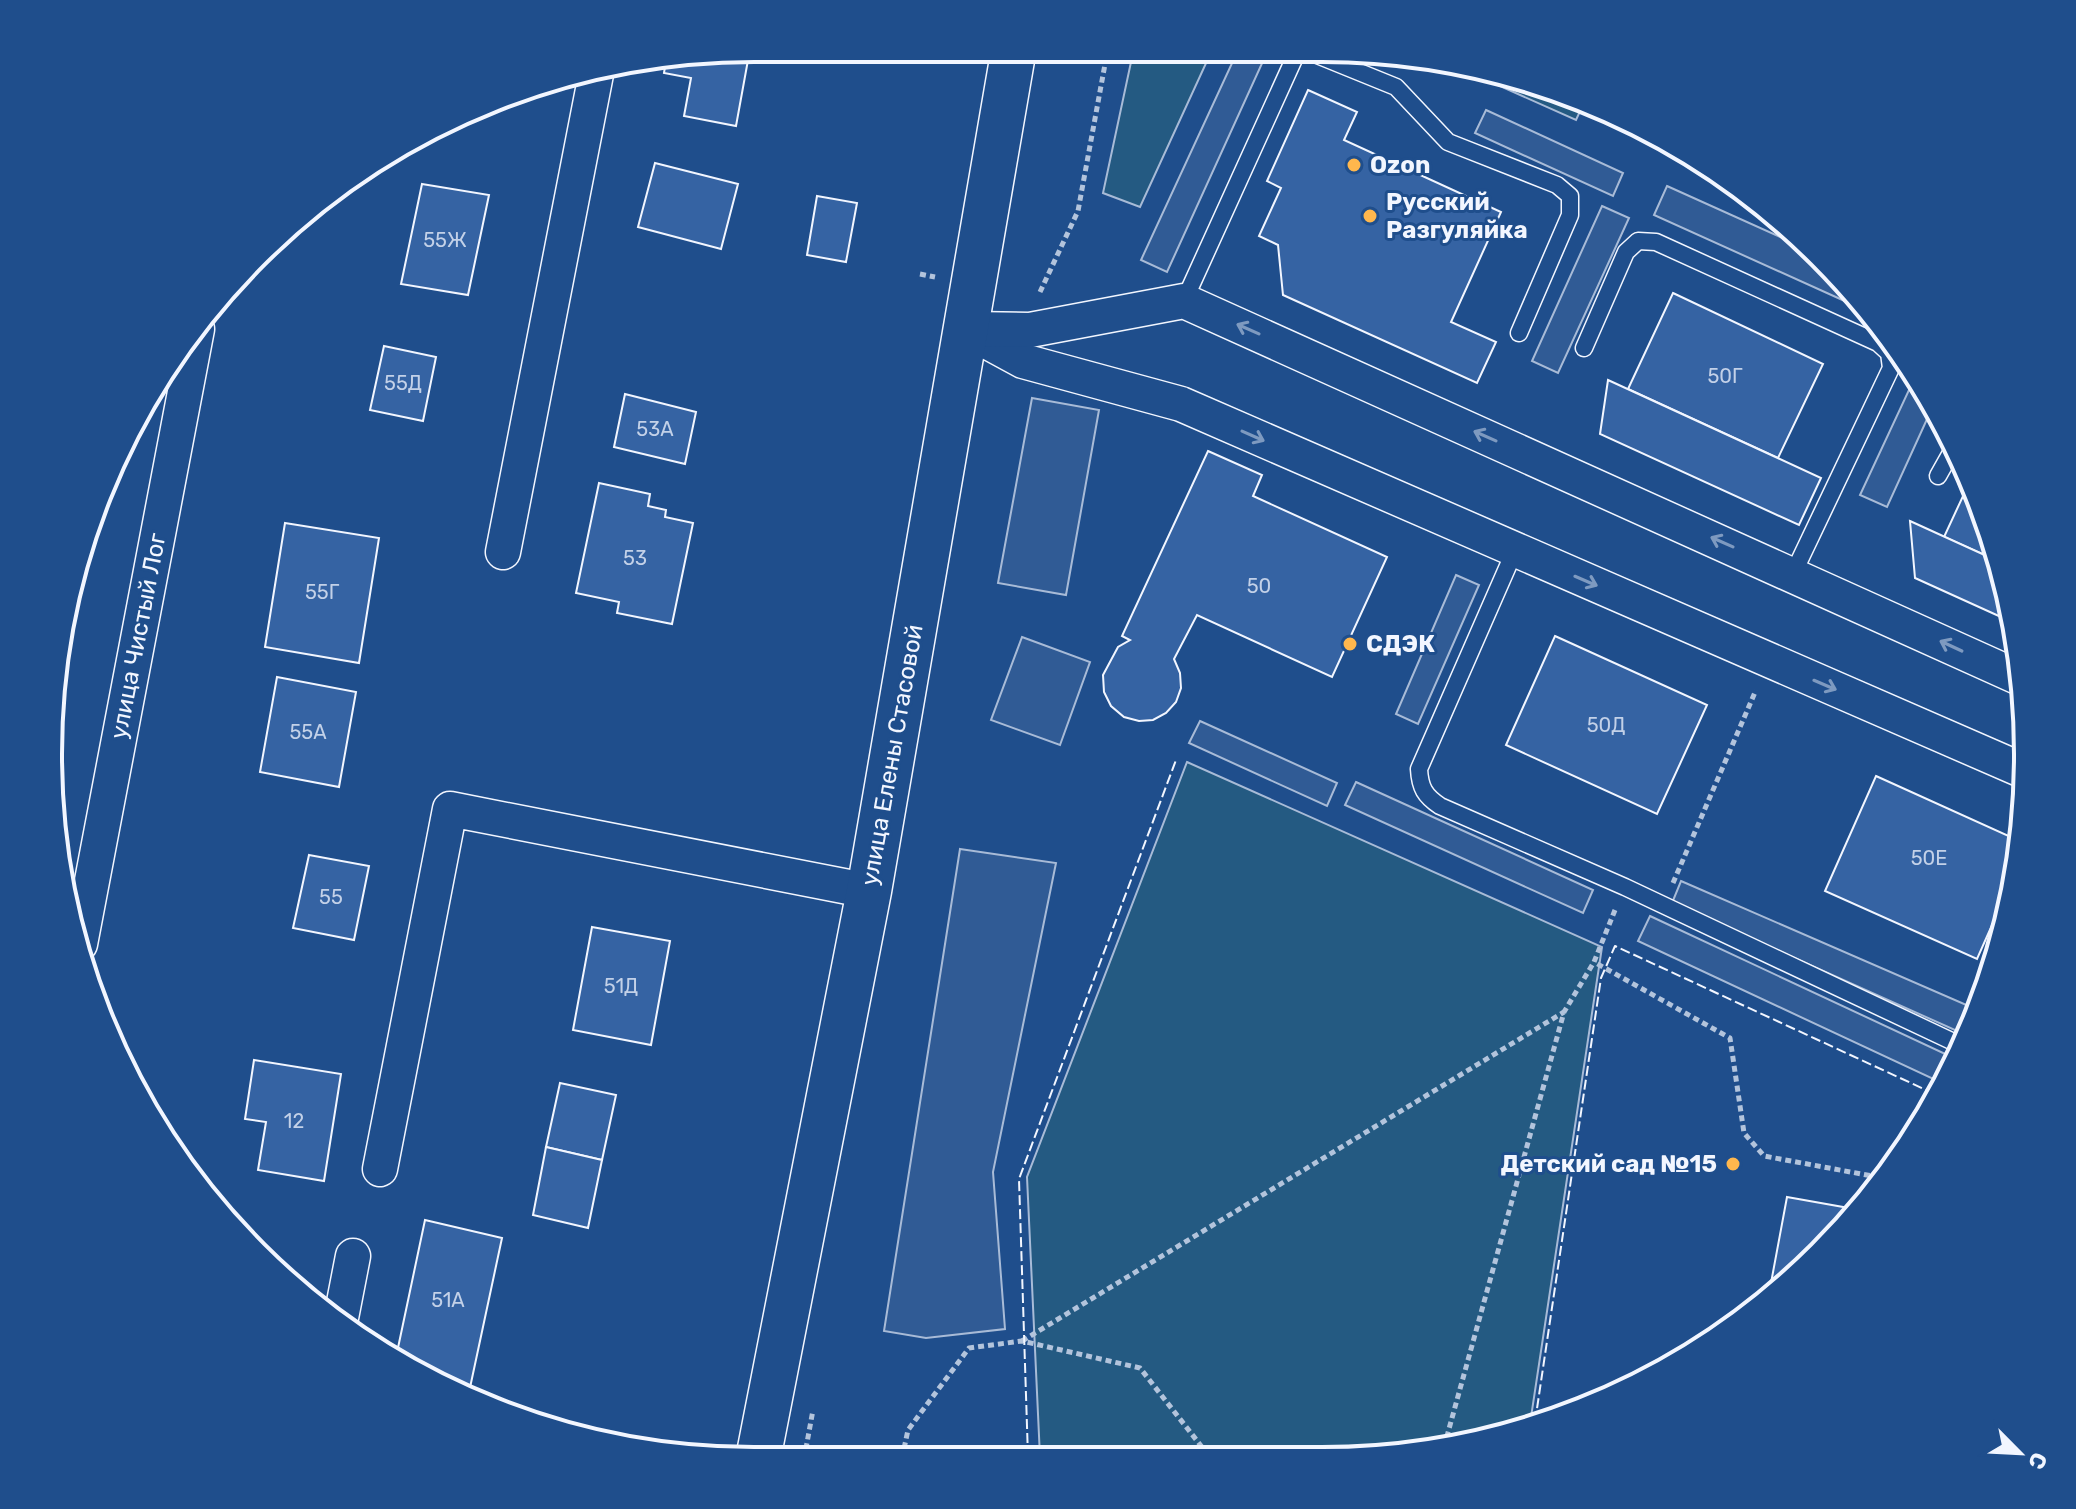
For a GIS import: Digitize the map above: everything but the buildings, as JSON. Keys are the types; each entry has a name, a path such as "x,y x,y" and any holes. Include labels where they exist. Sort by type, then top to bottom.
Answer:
{"main road":[{"name":"улица Елены Стасовой","path":"760,1447 869,891 1012,62"}],"street":[{"path":"503,552 595,81"},
{"path":"964,329 1030,330 1184,301 2009,673"},
{"path":"964,329 1023,361 1181,404 2014,767"},
{"name":"улица Чистый Лог","path":"84,925 193,350"},
{"path":"380,1169 450,809 869,891"},
{"path":"342,1311 353,1256"}],"lane":[{"path":"1184,301 1293,62"},
{"path":"1335,62 1396,87 1448,142 1557,185 1570,196 1570,215 1519,333"},
{"path":"1584,348 1626,252 1638,241 1656,242 1878,343"},
{"path":"1793,574 1891,368 1890,360"},
{"path":"1938,476 1948,459"},
{"path":"1515,550 1419,769 1420,786 1428,798 1952,1041"}],"path":[{"path":"1030,330 1039,294 1078,211 1105,62"},
{"path":"1663,906 1769,660"},
{"path":"1447,1436 1564,1012 1594,962 1625,887"},
{"path":"1594,962 1730,1038 1744,1133 1764,1156 1871,1176"},
{"path":"1022,1341 1564,1012"},
{"path":"904,1447 908,1430 969,1348 1022,1341 1140,1368 1202,1447"}],"shaded area":[{"path":"1131,62 1207,62 1140,207 1103,193"},
{"path":"1233,62 1263,62 1167,272 1141,260"},
{"path":"1499,85 1580,112 1576,120"},
{"path":"1486,110 1623,173 1613,196 1475,133"},
{"path":"1667,186 1782,238 1844,301 1654,215"},
{"path":"1602,206 1629,218 1558,373 1532,361"},
{"path":"1909,389 1927,419 1887,507 1860,495"},
{"path":"1032,398 1099,410 1066,595 998,583"},
{"path":"1456,575 1479,585 1418,724 1396,714"},
{"path":"1022,637 1090,662 1060,745 991,720"},
{"path":"1200,721 1337,783 1327,806 1189,743"},
{"path":"1187,762 1602,947 1532,1414 1457,1434 1367,1446 1040,1447 1027,1177"},
{"path":"1356,782 1593,890 1583,913 1345,805"},
{"path":"960,849 1056,863 993,1172 1005,1329 926,1338 884,1331"},
{"path":"1681,881 1967,1005 1961,1020 1956,1031 1672,903"},
{"path":"1650,916 1946,1054 1933,1079 1638,941"}],"fence":[{"path":"1028,1447 1019,1179 1176,760"},
{"path":"1536,1412 1601,978 1615,946 1927,1090"}],"place":[{"name":"Ozon","path":"1354,165"},
{"name":"Русский Разгуляйка","path":"1370,216"},
{"name":"СДЭК","path":"1350,644"},
{"name":"Детский сад №15","path":"1733,1164"}]}
